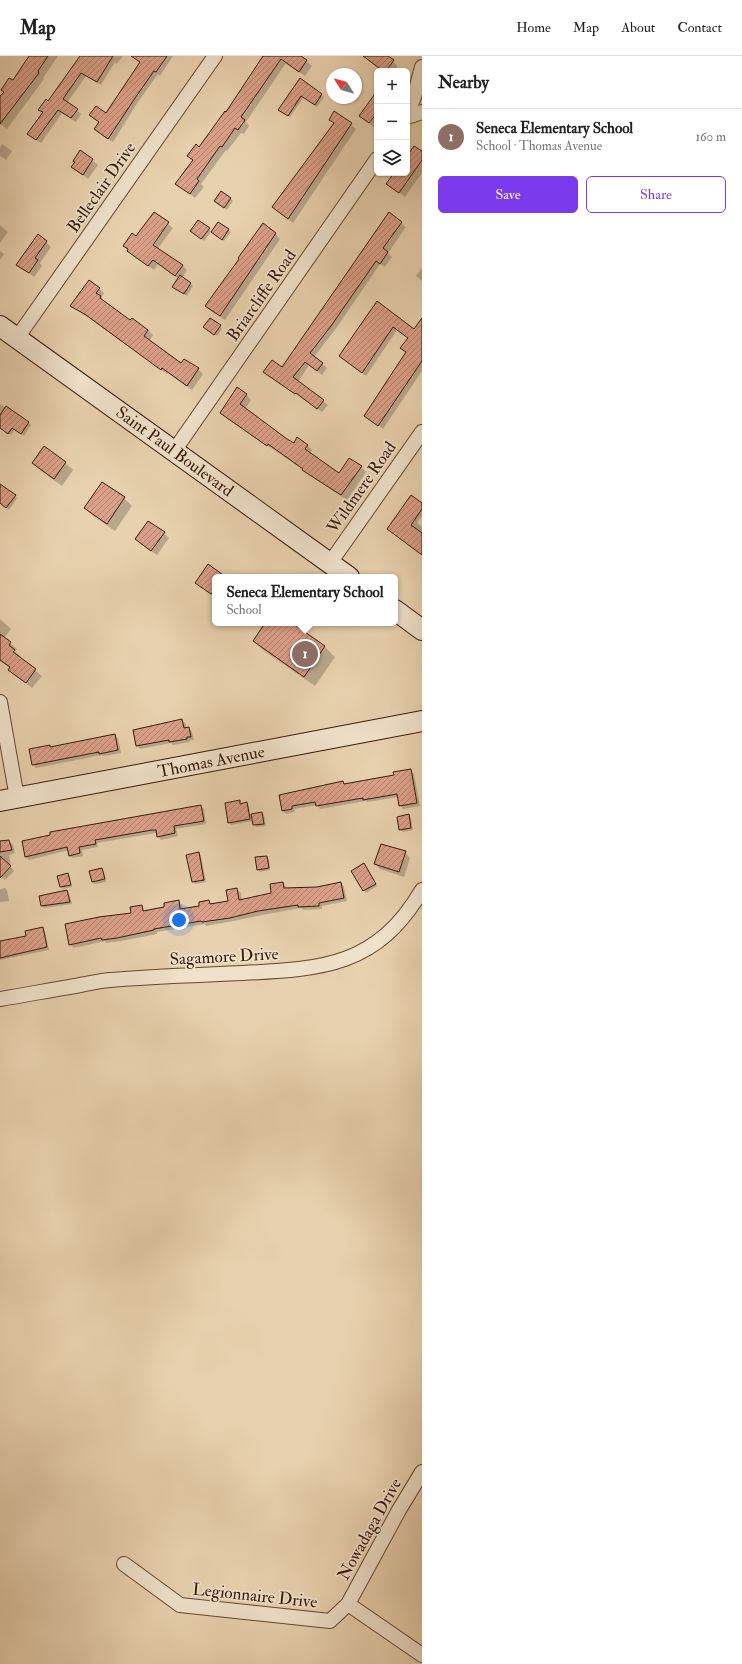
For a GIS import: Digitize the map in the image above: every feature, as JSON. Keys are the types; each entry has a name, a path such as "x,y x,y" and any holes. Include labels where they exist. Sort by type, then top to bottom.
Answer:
{"street":[{"name":"Belleclair Drive","path":"18,338 215,56"},
{"path":"410,107 422,68"},
{"path":"410,117 422,112"},
{"name":"Briarcliffe Road","path":"174,451 374,163"},
{"name":"Saint Paul Boulevard","path":"0,326 345,574"},
{"name":"Wildmere Road","path":"330,563 422,432"},
{"path":"398,612 422,630"},
{"path":"0,702 9,800"},
{"name":"Thomas Avenue","path":"9,800 422,721"},
{"name":"Sagamore Drive","path":"0,999 110,980 288,971 328,965 368,948 388,933 402,918 422,890"},
{"name":"Nowadaga Drive","path":"348,1604 399,1510 422,1472"},
{"name":"Legionnaire Drive","path":"124,1564 180,1605 330,1621 348,1604"},
{"path":"348,1604 422,1655"}],"building":[{"path":"29,56 48,56 38,71 39,73 0,124 0,96 4,92 1,90 9,78 13,80"},
{"path":"80,56 113,56 97,82 81,73 63,99 78,109 71,118 58,110 36,140 27,134 43,112 38,110 46,99 48,101"},
{"path":"131,56 167,56 156,72 154,71 108,139 94,129 99,122 89,115 96,106 106,113 140,62"},
{"path":"263,56 301,56 307,60 299,72 281,59 241,117 245,120 238,130 235,128 222,147 220,146 197,179 199,181 190,194 175,184 193,160 187,156 196,144 199,147 225,111 226,112"},
{"path":"363,56 388,56 394,60 388,68 379,68"},
{"path":"300,78 322,94 315,105 301,96 288,116 278,110"},
{"path":"374,95 374,117 369,123 359,116"},
{"path":"334,111 352,123 288,219 272,207 334,123 329,120"},
{"path":"414,146 422,151 422,160 399,193 386,184 392,176 410,176 410,152"},
{"path":"80,150 93,159 83,175 71,167"},
{"path":"221,191 231,198 224,208 214,201"},
{"path":"154,212 169,222 153,245 183,265 175,276 153,260 148,266 127,251 128,249 123,246 132,233 136,236"},
{"path":"389,212 402,222 383,248 388,252 380,264 376,261 331,326 310,353 323,363 317,371 305,362 293,377 324,400 317,409 296,393 295,394 263,372 272,360 282,367"},
{"path":"198,220 210,228 201,239 190,231"},
{"path":"218,222 229,229 222,240 211,232"},
{"path":"263,223 276,233 220,316 205,306"},
{"path":"38,234 47,241 35,258 38,260 29,273 16,265"},
{"path":"180,275 191,283 184,294 172,287"},
{"path":"89,280 100,288 96,293 101,296 100,298 130,320 132,318 148,330 144,336 181,363 184,359 199,368 187,386 162,368 161,370 86,315 70,306"},
{"path":"377,301 414,329 422,318 422,361 378,426 364,416 406,352 400,348 408,338 393,327 362,373 339,356"},
{"path":"210,318 221,325 214,335 203,327"},
{"path":"237,387 247,394 240,404 287,439 294,443 297,437 308,445 305,449 339,473 349,458 362,466 341,495 302,470 303,469 268,444 267,446 220,413"},
{"path":"6,406 29,422 21,434 12,428 8,434 0,428 0,415"},
{"path":"44,446 66,462 54,479 32,463"},
{"path":"102,482 125,497 107,524 84,508"},
{"path":"0,484 16,495 6,508 0,503"},
{"path":"411,495 422,503 422,509 411,525 422,533 422,555 387,529"},
{"path":"148,521 165,532 151,551 135,539"},
{"path":"208,564 222,574 212,574 211,594 195,583"},
{"path":"263,626 296,626 325,646 304,677 253,641"},
{"path":"0,634 11,642 9,645 15,650 13,652 36,669 26,683 8,670 10,667 0,660"},
{"path":"182,719 184,728 189,727 191,737 169,742 169,740 136,746 133,730"},
{"path":"115,734 118,750 99,754 99,752 32,765 29,749 50,745 50,747"},
{"path":"411,769 417,803 399,806 397,794 316,806 315,802 292,806 292,809 282,811 279,795 343,781 344,784 394,775 393,772"},
{"path":"240,800 240,804 247,802 250,819 228,823 225,803"},
{"path":"201,805 204,821 174,826 175,833 157,837 156,830 152,830 95,840 96,844 79,847 80,853 69,856 67,847 25,857 22,841 50,835 50,832"},
{"path":"262,812 264,824 253,825 251,814"},
{"path":"409,814 411,828 399,830 397,817"},
{"path":"9,840 12,850 0,852 0,841"},
{"path":"381,844 406,851 399,872 374,864"},
{"path":"199,852 204,880 192,882 186,855"},
{"path":"0,856 11,866 0,878"},
{"path":"267,856 269,868 257,870 255,857"},
{"path":"364,863 376,884 363,891 351,871"},
{"path":"102,868 105,879 92,882 89,871"},
{"path":"68,873 71,885 60,887 57,876"},
{"path":"283,882 284,888 317,887 341,882 344,898 319,903 319,906 298,907 298,905 258,911 230,918 201,921 154,929 117,938 102,940 101,938 69,945 65,924 99,917 131,913 130,907 142,905 143,911 164,907 164,903 179,900 180,909 199,906 199,902 209,900 210,904 228,901 226,890 237,888 239,900 271,893 270,884"},
{"path":"67,890 70,902 41,906 39,896"},
{"path":"43,927 47,947 0,958 0,941 26,936 25,931"}],"place":[{"name":"Seneca Elementary School","path":"305,654"}]}
